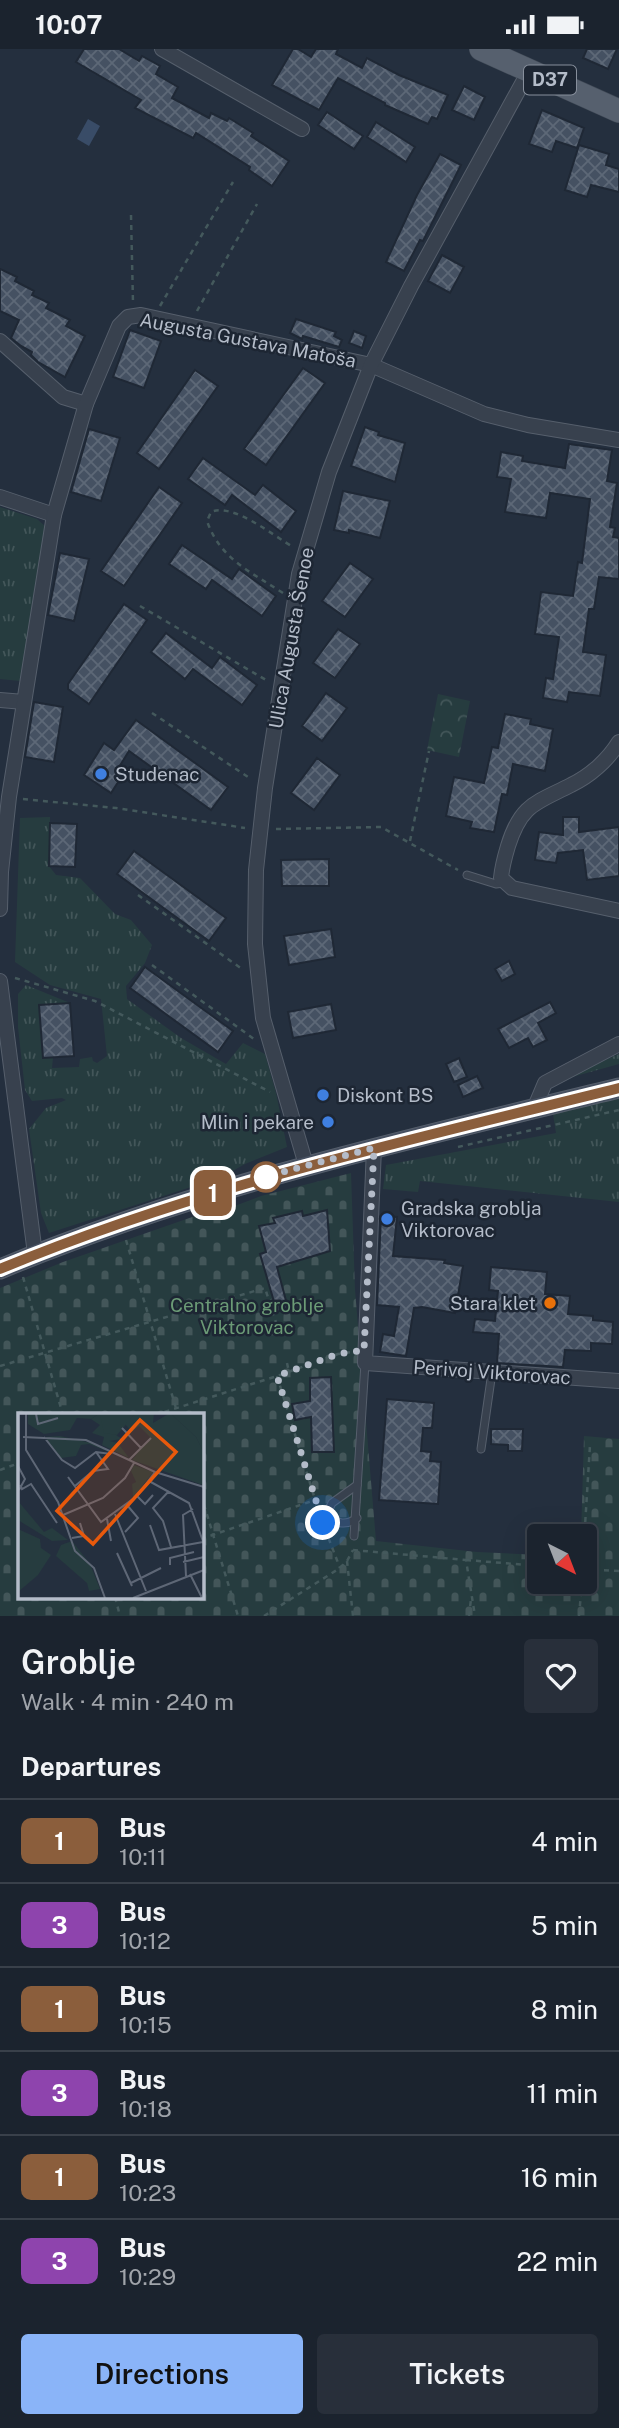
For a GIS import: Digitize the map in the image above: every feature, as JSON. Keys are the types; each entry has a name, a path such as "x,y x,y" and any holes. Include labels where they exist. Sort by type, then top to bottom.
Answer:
{"main road":[{"name":"D37","path":"481,49 619,111"},
{"path":"0,1269 153,1212 306,1165 619,1088"}],"street":[{"path":"162,49 302,129"},
{"name":"Ulica Augusta Šenoe","path":"306,1165 263,1019 255,944 256,870 260,830 295,601 329,472 371,365 411,286 529,71"},
{"name":"Augusta Gustava Matoša","path":"0,909 0,873 9,797 54,515 86,404 119,326 128,317 141,315 371,365 484,414 528,425 619,440"},
{"path":"0,341 63,397 86,404"},
{"path":"0,497 54,515"},
{"path":"0,700 24,702"},
{"path":"619,742 593,772 536,801 524,813 516,824 501,878 505,883 521,890 619,911"},
{"path":"6,979 16,1117 35,1254"},
{"path":"534,1109 545,1083 619,1044"},
{"path":"0,1121 16,1117"},
{"path":"364,1356 374,1148"},
{"name":"Perivoj Viktorovac","path":"364,1356 492,1372 619,1381"}],"lane":[{"path":"467,875 496,884 505,883"},
{"path":"354,1536 364,1356"},
{"path":"481,1449 492,1372"},
{"path":"357,1485 332,1503 328,1511 332,1519 340,1523 357,1518"}],"path":[{"path":"153,318 233,182"},
{"path":"189,326 257,204"},
{"path":"131,215 133,317"},
{"path":"295,601 227,555 218,546 207,521 211,512 218,509 232,511 305,555"},
{"path":"140,606 281,689"},
{"path":"152,713 265,788"},
{"path":"410,841 429,751"},
{"path":"9,797 116,808 260,830 381,827 467,875"},
{"path":"138,895 259,981"},
{"path":"152,965 274,1054"},
{"path":"6,979 95,1001 288,1101"},
{"path":"449,1149 619,1110"},
{"path":"126,1240 178,1413"},
{"path":"23,1277 62,1413"},
{"path":"0,1366 265,1288 280,1335"},
{"path":"160,1413 338,1354 364,1356"},
{"path":"287,1363 289,1371"},
{"path":"277,1376 319,1512"},
{"path":"585,1524 590,1445"},
{"path":"0,1470 18,1463"},
{"path":"203,1538 315,1500"},
{"path":"203,1502 238,1616"},
{"path":"323,1523 340,1568"},
{"path":"264,1616 340,1568 353,1550 527,1565"},
{"path":"466,1560 475,1616"},
{"path":"347,1561 353,1616"},
{"path":"597,1570 619,1571"},
{"path":"579,1616 581,1594"},
{"path":"468,1616 472,1595"},
{"path":"115,1598 120,1616"}],"green space":[{"path":"0,507 37,519 47,528 20,681 0,679"},
{"path":"438,694 470,701 459,757 427,750"},
{"path":"50,817 49,866 56,875 80,878 115,914 131,920 152,945 145,963 126,986 127,999 181,1038 226,1064 243,1043 265,1054 287,1147 245,1164 222,1177 49,1233 41,1213 29,1129 46,1108 66,1100 62,1098 32,1101 25,1090 18,1027 18,994 26,985 70,1003 39,1006 43,1058 53,1057 52,1068 79,1067 80,1059 92,1057 97,1063 107,1056 101,999 50,985 15,962 20,818"},
{"path":"619,1054 619,1064 565,1079 612,1057"},
{"path":"619,1097 619,1202 420,1181 418,1192 383,1189 386,1165 556,1133 553,1114"},
{"name":"Centralno groblje Viktorovac","path":"351,1173 355,1290 376,1541 527,1554 527,1594 597,1594 597,1524 581,1524 584,1436 619,1439 619,1616 0,1616 0,1288 63,1262 221,1207 232,1207 261,1196"}],"water":[{"path":"88,119 100,126 89,146 77,139"}],"building":[{"path":"84,49 119,49 139,61 142,56 160,66 156,74 178,87 172,98 209,118 211,113 227,121 229,118 289,161 272,186 249,170 250,167 196,133 193,138 135,108 141,100 76,62"},
{"path":"293,49 311,57 316,49 338,49 336,54 362,68 367,58 399,75 448,95 437,119 432,117 428,124 385,105 338,78 319,110 272,85"},
{"path":"587,49 617,49 608,69 583,58"},
{"path":"464,86 485,97 474,120 452,110"},
{"path":"542,110 584,128 577,148 556,141 552,152 529,144"},
{"path":"327,112 363,136 354,149 318,125"},
{"path":"376,122 415,147 406,162 367,137"},
{"path":"579,145 609,154 606,165 619,169 619,192 591,185 587,197 565,190"},
{"path":"440,154 461,165 423,241 420,240 404,271 386,262 417,195"},
{"path":"442,255 464,267 450,293 428,281"},
{"path":"0,269 17,277 15,281 34,291 32,295 49,303 46,308 70,320 66,326 85,336 65,377 38,362 31,355 32,352 11,338 19,320 0,311"},
{"path":"296,319 336,332 334,336 342,340 339,347 303,336 302,339 290,333"},
{"path":"130,330 161,341 144,388 113,377"},
{"path":"354,331 366,336 362,348 349,343"},
{"path":"303,368 325,383 266,465 244,449"},
{"path":"195,370 218,386 159,469 137,453"},
{"path":"365,427 379,432 378,435 405,443 395,482 351,466"},
{"path":"89,429 120,438 101,501 71,492"},
{"path":"569,444 612,450 607,481 617,483 610,527 615,528 613,537 619,538 619,579 599,577 594,609 589,609 583,652 606,655 600,696 569,692 567,702 543,698 546,678 553,679 559,637 535,634 541,592 573,596 578,562 582,563 590,499 550,493 546,518 505,512 511,479 497,477 501,452 523,456 522,461 565,468"},
{"path":"203,458 255,495 263,485 296,511 281,532 232,495 225,505 188,479"},
{"path":"159,487 182,503 124,586 101,571"},
{"path":"343,491 390,501 380,538 349,530 349,533 334,530"},
{"path":"182,545 232,579 239,569 276,596 262,616 212,580 206,589 169,564"},
{"path":"60,553 89,559 74,621 48,615"},
{"path":"350,563 373,579 345,617 322,601"},
{"path":"124,604 147,620 89,704 68,689 68,684"},
{"path":"338,629 360,644 335,678 313,663"},
{"path":"166,633 212,668 220,657 257,685 242,705 193,669 185,679 151,652"},
{"path":"326,693 347,708 322,741 302,726"},
{"path":"34,702 63,707 54,762 25,757"},
{"path":"505,714 531,719 530,724 553,729 545,771 513,764 507,795 502,794 494,832 470,828 472,822 446,816 454,777 484,783 492,747 498,748"},
{"path":"136,720 228,787 211,810 129,751 116,772 122,776 111,793 84,775 104,743 114,750"},
{"path":"317,758 340,775 314,810 291,793"},
{"path":"563,817 579,817 579,832 619,827 619,876 587,880 583,850 558,853 556,863 535,860 539,832 563,835"},
{"path":"50,823 77,824 75,867 49,866"},
{"path":"134,851 226,918 209,941 117,874"},
{"path":"329,859 329,886 282,886 281,860"},
{"path":"331,929 335,957 289,965 284,936"},
{"path":"509,961 515,974 502,981 495,969"},
{"path":"145,967 233,1031 218,1052 130,988"},
{"path":"550,1002 556,1013 538,1023 547,1040 533,1047 528,1038 509,1048 498,1029"},
{"path":"70,1003 74,1056 43,1058 39,1005"},
{"path":"331,1004 336,1030 293,1038 288,1012"},
{"path":"459,1058 467,1077 454,1082 446,1064"},
{"path":"477,1076 483,1088 463,1097 458,1085"},
{"path":"327,1210 330,1251 277,1267 288,1308 277,1312 260,1254 266,1252 259,1226 275,1223 273,1218 302,1211 303,1216"},
{"path":"381,1216 397,1217 393,1256 445,1260 444,1263 463,1266 455,1313 414,1308 406,1356 380,1352 383,1334 394,1336 399,1307 377,1305"},
{"path":"491,1267 547,1272 545,1294 570,1296 568,1314 593,1316 593,1320 613,1322 612,1344 591,1343 591,1351 565,1350 563,1367 497,1363 499,1334 473,1332 475,1319 495,1321 498,1291 489,1290"},
{"path":"331,1377 334,1452 312,1452 311,1417 295,1420 292,1404 310,1401 310,1378"},
{"path":"387,1399 434,1403 432,1428 423,1428 421,1451 431,1452 430,1461 441,1462 438,1504 379,1500"},
{"path":"491,1429 523,1429 522,1451 508,1451 508,1445 491,1444"}],"bus line":[{"name":"1","path":"0,1269 153,1212 263,1177 619,1088"}],"place":[{"name":"Studenac","path":"101,774"},
{"name":"Diskont BS","path":"323,1095"},
{"name":"Mlin i pekare","path":"328,1122"},
{"name":"Gradska groblja Viktorovac","path":"387,1219"},
{"name":"Stara klet","path":"550,1303"}],"route":[{"path":"266,1177 263,1177 374,1148 364,1350 338,1354 277,1376 323,1523"}]}
